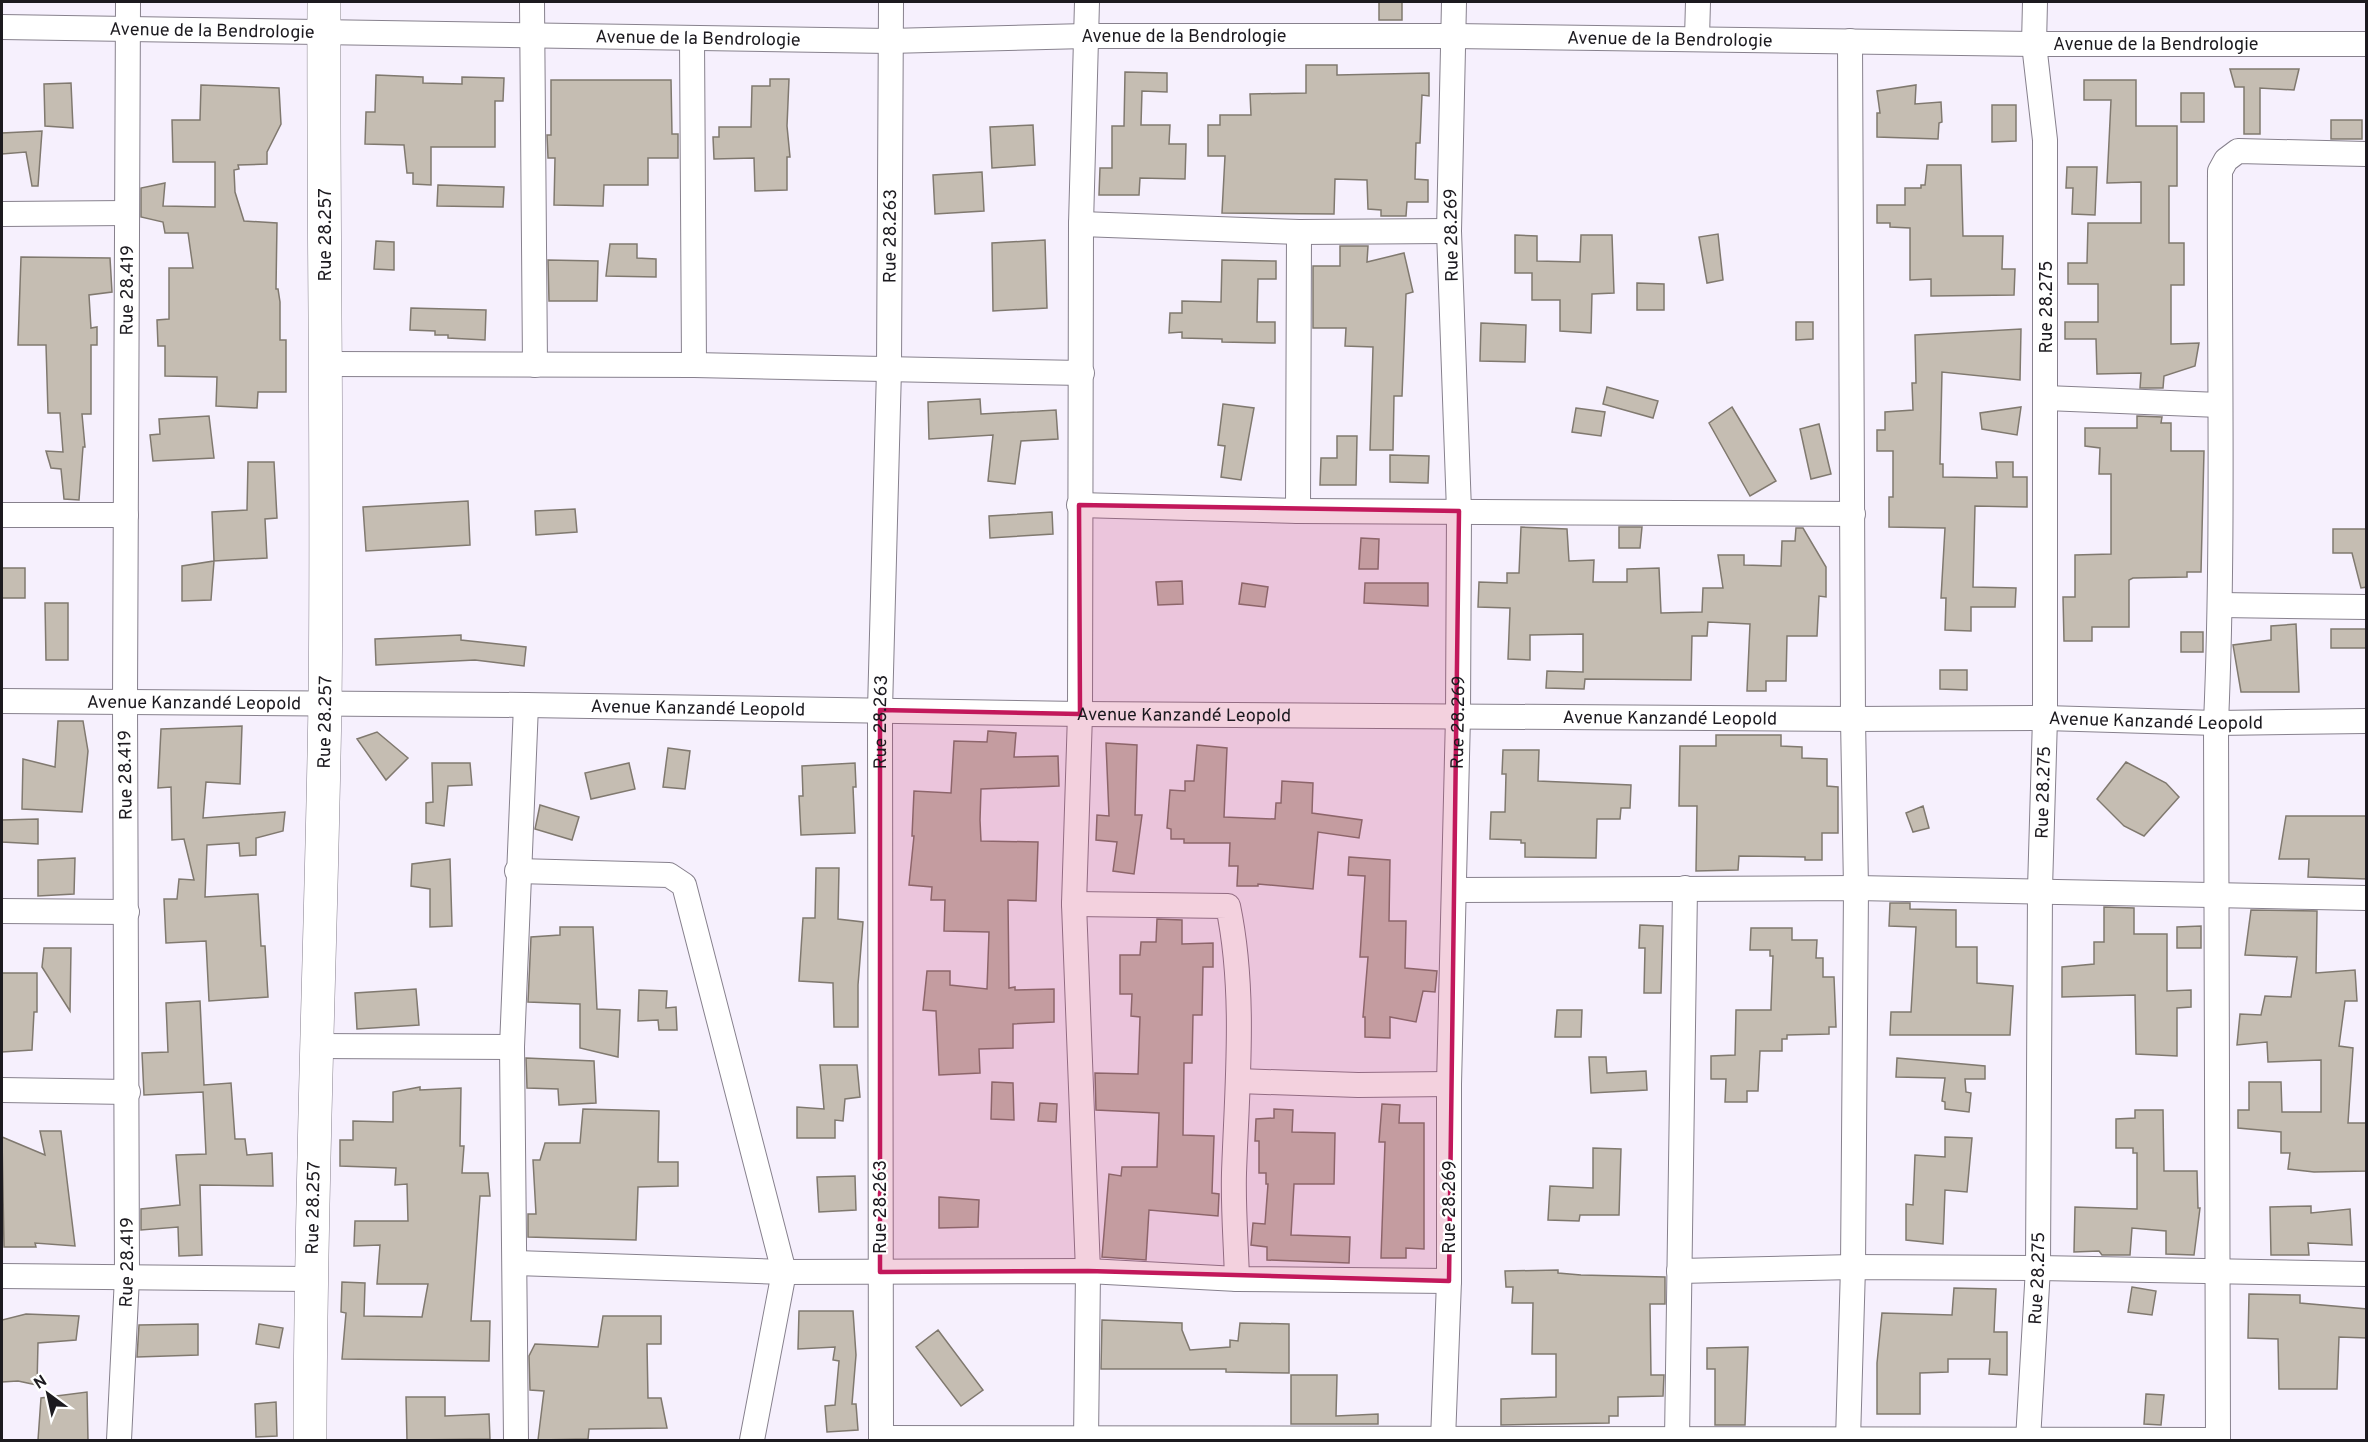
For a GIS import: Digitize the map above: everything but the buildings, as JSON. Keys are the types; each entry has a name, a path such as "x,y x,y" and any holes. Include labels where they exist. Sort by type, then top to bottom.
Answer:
{"street":[{"name":"Rue 28.419","path":"119,1440 127,1277 125,702 128,2"},
{"path":"532,2 535,364"},
{"name":"Rue 28.263","path":"881,1439 880,710 888,369 891,2"},
{"path":"1086,1440 1088,1271 1074,904 1080,714 1081,224 1087,2"},
{"name":"Rue 28.269","path":"1443,1440 1449,1281 1449,1084 1458,716 1459,511 1449,231 1454,2"},
{"path":"1697,38 1698,2"},
{"name":"Rue 28.275","path":"2028,1440 2038,1268 2040,889 2045,717 2045,140 2034,44 2035,2"},
{"name":"Avenue de la Bendrologie","path":"2,27 128,27 324,17 532,36 889,41 1086,36 1453,36 2034,44 2367,44"},
{"name":"Rue 28.257","path":"310,1440 310,1278 325,704 327,363 324,17"},
{"path":"692,38 694,365"},
{"path":"1848,1440 1854,1267 1856,888 1853,720 1850,41"},
{"path":"881,1439 2218,1440 2216,723 2221,605 2218,405 2220,171 2226,160 2238,151 2367,154"},
{"path":"2,214 127,213"},
{"path":"1081,224 1299,232 1449,231"},
{"path":"1298,511 1299,232"},
{"path":"327,363 694,365 1082,373"},
{"path":"2046,398 2218,405"},
{"path":"1079,505 1298,511 1852,514"},
{"path":"2,515 126,515"},
{"path":"2221,605 2367,607"},
{"name":"Avenue Kanzandé Leopold","path":"2,701 526,705 1080,714 1853,720 2045,717 2216,723 2367,721"},
{"path":"516,1440 516,1263 512,1047 517,871 526,705"},
{"path":"517,871 669,875 684,885 784,1272 752,1440"},
{"path":"1677,1440 1685,888"},
{"path":"1455,890 2040,889 2216,896 2367,898"},
{"path":"1074,904 1228,906 1235,938 1238,1081 1234,1176 1238,1279"},
{"path":"2,910 127,912"},
{"path":"316,1046 512,1047"},
{"path":"1238,1081 1358,1085 1449,1084"},
{"path":"2,1090 128,1092"},
{"path":"516,1263 784,1272 1088,1271 1238,1279 1449,1281"},
{"path":"1679,1271 1854,1267 2367,1274"},
{"path":"2,1276 310,1278"}],"highlighted area":[{"path":"1079,505 1459,511 1449,1281 1088,1271 880,1272 880,710 1080,714"}]}
